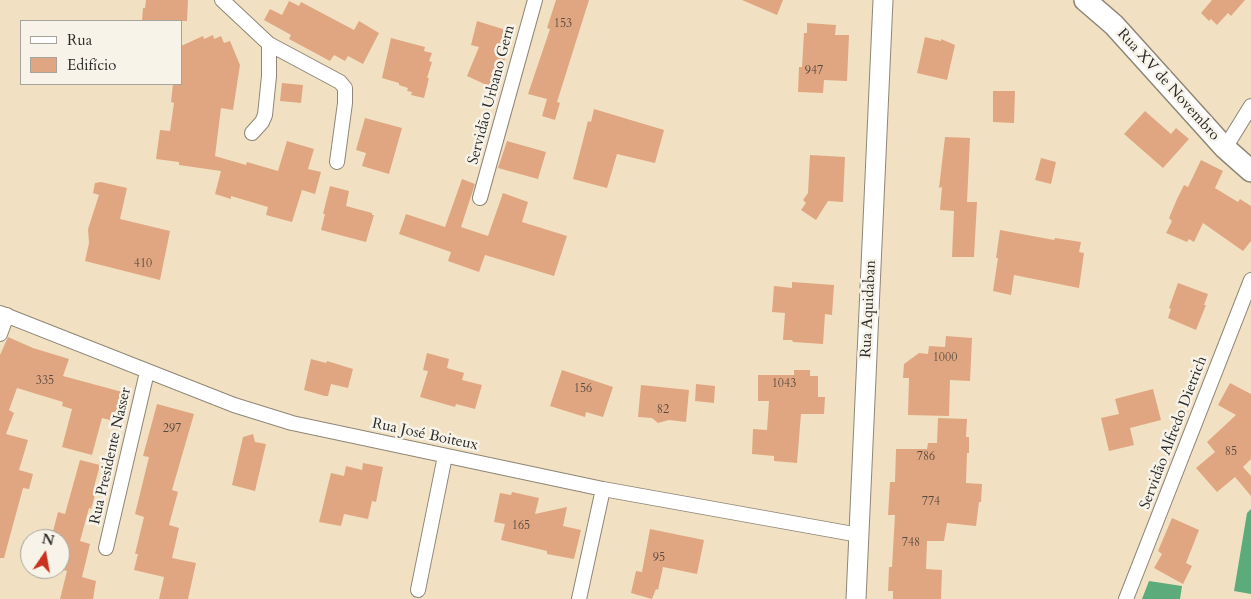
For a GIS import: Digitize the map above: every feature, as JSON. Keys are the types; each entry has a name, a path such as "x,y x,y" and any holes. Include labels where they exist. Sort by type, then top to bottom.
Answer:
{"main road":[{"name":"Rua XV de Novembro","path":"1085,0 1114,25 1225,148 1251,171"}],"street":[{"path":"222,0 269,44 340,82 345,88 345,103 336,162"},
{"name":"Servidão Urbano Gern","path":"480,198 535,0"},
{"name":"Rua Aquidaban","path":"856,599 883,0"},
{"name":"Rua Aquidaban","path":"883,20 887,0"},
{"path":"252,133 262,122 265,115 269,76 269,44"},
{"path":"1225,148 1251,106"},
{"name":"Servidão Alfredo Dietrich","path":"1126,599 1251,280"},
{"path":"0,334 3,314"},
{"name":"Rua José Boiteux","path":"3,314 147,372 260,414 292,423 603,489 859,536"},
{"name":"Rua Presidente Nasser","path":"106,548 147,372"},
{"path":"418,590 446,456"},
{"path":"579,599 603,489"}],"green space":[{"path":"1251,509 1251,594 1234,591 1247,513"},
{"path":"1149,581 1182,586 1180,599 1142,599"}],"building":[{"path":"146,0 188,0 187,21 142,20 143,8 145,8"},
{"path":"556,0 589,0 557,102 560,103 555,120 542,116 547,99 528,94 550,29 547,28"},
{"path":"742,0 783,0 777,15"},
{"path":"1212,0 1245,0 1231,16 1228,13 1217,25 1211,19 1209,21 1201,13"},
{"path":"289,1 299,6 301,2 354,30 359,21 379,33 363,64 348,56 345,61 334,55 330,61 289,39 291,35 264,20 270,9 282,15"},
{"path":"477,21 506,30 504,40 510,41 507,54 493,88 467,76 479,47 471,45"},
{"path":"807,23 836,25 835,35 849,35 847,81 824,80 823,93 798,92 799,67 802,67 804,33 807,33"},
{"path":"213,35 214,39 221,36 224,43 230,41 240,65 233,110 221,108 215,156 246,165 247,162 278,171 287,141 314,149 308,169 321,172 315,194 302,190 292,222 266,215 268,207 231,196 231,199 215,194 221,171 179,165 179,162 156,159 160,130 170,131 174,103 171,102 173,85 182,85 182,46 203,36 204,39"},
{"path":"925,37 941,41 941,39 955,45 947,80 917,73"},
{"path":"391,38 425,47 424,51 432,53 429,61 432,62 424,98 411,95 412,92 407,91 408,88 382,78"},
{"path":"282,83 303,85 301,103 280,101"},
{"path":"993,91 1015,91 1014,123 993,122"},
{"path":"594,109 664,130 655,163 617,154 607,188 573,179 588,121 591,122"},
{"path":"1145,111 1171,134 1176,128 1189,139 1163,168 1124,134"},
{"path":"365,118 402,128 389,174 362,166 366,153 356,150"},
{"path":"945,137 970,138 967,202 977,202 974,257 952,257 954,211 940,210 942,187 939,188"},
{"path":"507,141 546,152 538,179 498,168"},
{"path":"810,155 845,157 843,202 828,201 816,220 801,210 806,203 803,200 808,193"},
{"path":"1041,158 1056,162 1051,184 1035,180"},
{"path":"1201,160 1223,171 1215,188 1238,202 1240,199 1251,206 1251,241 1243,251 1203,223 1194,242 1189,239 1187,242 1166,233 1172,221 1169,218 1177,199 1184,185 1188,187"},
{"path":"462,179 475,184 461,227 488,236 503,193 528,202 522,222 567,236 554,276 485,255 479,272 448,261 451,252 399,234 406,214 445,227"},
{"path":"101,182 127,188 120,219 170,231 160,280 85,261 89,243 88,229 99,195 93,193 95,183"},
{"path":"330,186 349,191 346,206 374,215 366,242 321,230"},
{"path":"1000,230 1054,240 1055,238 1081,242 1079,252 1084,253 1079,288 1014,275 1011,295 993,291"},
{"path":"792,282 834,285 832,315 825,314 823,344 783,340 785,313 772,312 774,286 792,288"},
{"path":"1178,283 1208,294 1204,305 1206,305 1196,330 1168,318 1171,309 1169,308"},
{"path":"946,336 972,338 970,381 950,380 949,416 908,415 909,378 903,378 904,364 919,353 928,354 929,346 945,347"},
{"path":"8,337 33,348 69,359 63,376 126,393 118,422 102,418 92,455 62,447 72,409 62,406 63,402 17,388 9,410 14,413 6,434 28,440 19,470 33,474 29,489 23,488 4,558 0,558 0,355"},
{"path":"427,353 449,359 447,368 464,373 462,380 482,385 475,409 456,404 455,407 420,397 428,371 423,370"},
{"path":"311,359 326,363 327,361 353,369 348,388 331,384 328,396 304,390"},
{"path":"562,370 613,387 603,417 586,412 585,417 550,406"},
{"path":"794,370 810,370 810,376 818,376 818,397 825,397 824,414 801,414 797,463 774,461 774,456 752,454 753,429 767,430 769,401 758,401 758,375 794,375"},
{"path":"1230,383 1251,394 1251,459 1243,467 1251,476 1251,496 1235,477 1217,492 1196,468 1215,452 1207,442 1236,415 1218,405"},
{"path":"696,384 715,386 714,403 695,401"},
{"path":"641,385 689,390 686,422 669,420 658,423 652,418 638,417"},
{"path":"1153,389 1161,420 1130,428 1134,445 1109,451 1101,418 1119,414 1115,399"},
{"path":"157,404 194,414 172,490 178,492 169,525 179,528 172,558 196,563 188,599 159,599 164,577 134,570 138,554 135,554 144,517 135,514 149,457 143,456"},
{"path":"938,418 967,419 966,437 969,437 969,453 967,453 966,483 982,484 981,502 979,502 976,526 947,523 944,541 927,541 926,569 942,570 941,599 893,599 893,591 888,591 889,567 892,567 895,515 888,515 890,482 895,482 896,449 927,449 928,443 937,443"},
{"path":"253,434 255,442 266,444 255,491 232,485 243,437"},
{"path":"80,460 100,465 94,487 97,488 91,509 89,508 80,541 90,544 82,577 96,581 93,599 60,599 65,579 70,579 70,529 54,529 58,512 65,514"},
{"path":"363,463 383,467 376,502 372,501 368,519 344,514 341,526 319,522 331,473 344,476 346,466 362,470"},
{"path":"512,492 539,498 535,514 567,507 563,526 581,530 574,559 547,554 547,551 501,540 505,524 494,522 500,493 511,495"},
{"path":"1172,518 1199,530 1186,563 1192,566 1183,584 1154,568 1162,554 1158,551"},
{"path":"650,529 704,540 697,574 663,567 658,590 656,589 652,599 631,593 636,571 642,572"}]}
